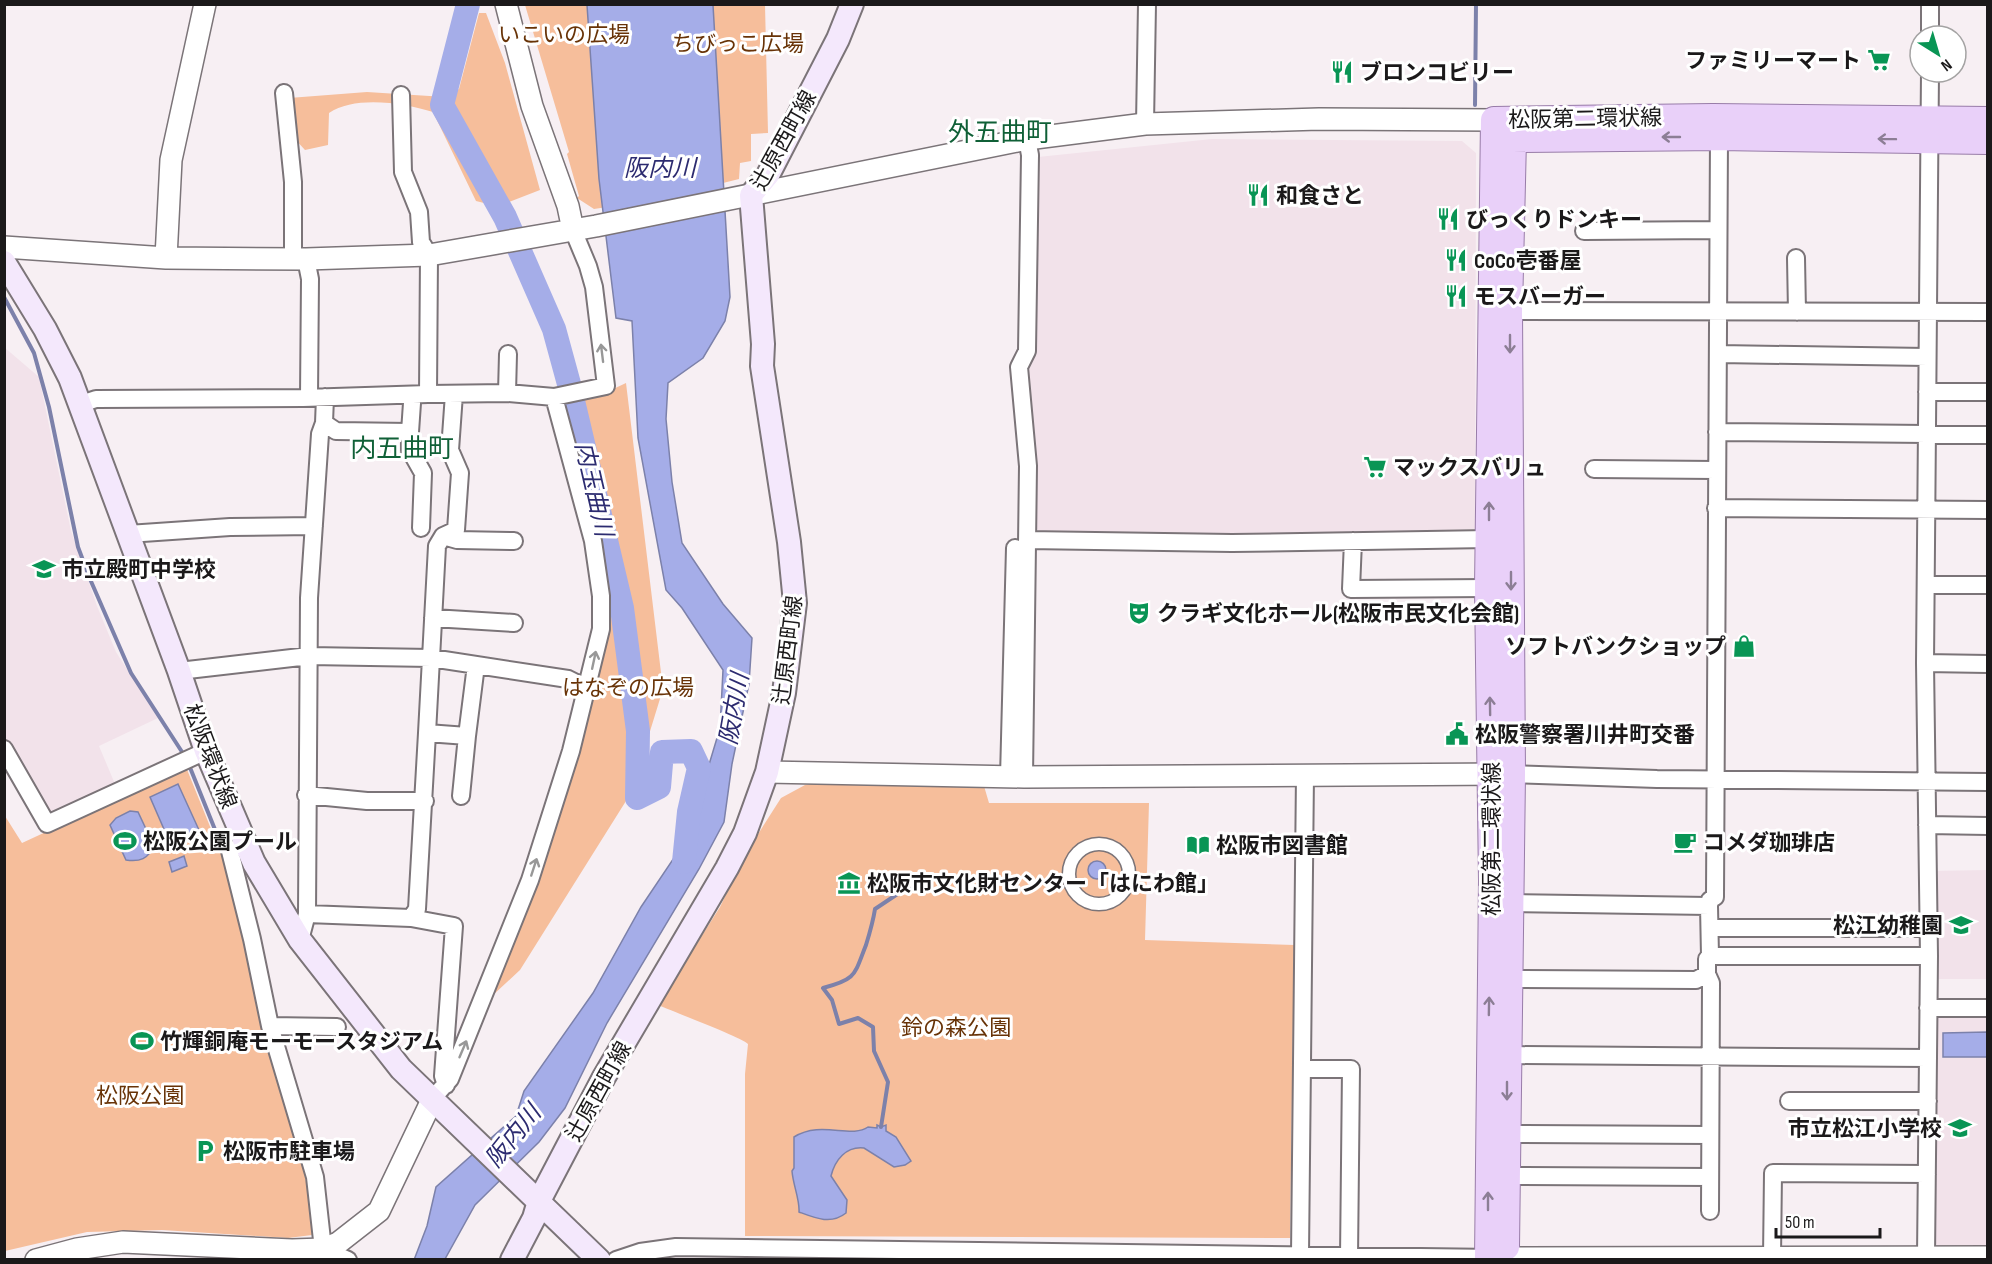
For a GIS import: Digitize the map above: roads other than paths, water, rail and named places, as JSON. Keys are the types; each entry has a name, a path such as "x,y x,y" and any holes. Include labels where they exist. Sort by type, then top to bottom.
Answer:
{"main road":[{"name":"辻原西町線","path":"512,1260 534,1218 534,1197 727,868 745,833 767,772 784,693 795,588 762,366 763,344 751,195 768,175 838,39 852,4"},
{"name":"松阪第二環状線","path":"1497,1259 1506,1176 1509,903 1488,588 1494,120 1701,117 1931,129 1988,141"},
{"name":"松阪第二環状線","path":"1497,1259 1492,881 1501,774 1513,139 1719,137 1931,129 1988,120"},
{"name":"松阪環状線","path":"4,262 58,351 81,404 206,751 254,863 300,940 394,1060 441,1098 534,1197 599,1260"}],"street":[{"path":"166,258 171,160 205,4"},
{"path":"81,404 96,399 428,394 507,393 559,397 606,386 594,287 532,106 506,4"},
{"path":"1145,124 1147,4"},
{"path":"1930,4 1930,24"},
{"path":"1925,1258 1929,956 1925,663 1930,84"},
{"path":"284,93 300,259 310,279 317,396 324,423 320,434 309,598 307,914 300,940"},
{"path":"401,95 403,172 419,212 421,242 429,255 428,394"},
{"path":"4,247 166,258 300,259 429,255 596,226 1027,139 1145,124 1319,119 1494,120 1513,139"},
{"path":"1710,1211 1711,983 1707,974 1707,959 1710,956 1709,906 1710,900 1715,897 1719,137"},
{"path":"1016,777 1021,544 1029,466 1019,367 1027,351 1030,155 1027,139"},
{"path":"1584,231 1717,230"},
{"path":"1796,258 1797,312"},
{"path":"1509,311 1988,312"},
{"path":"507,393 508,354"},
{"path":"1719,354 1927,357"},
{"path":"1928,392 1988,392"},
{"path":"411,918 417,909 425,801 437,546 443,536 456,530 460,473 450,450 454,394"},
{"path":"314,1251 338,1244 379,1211 441,1098 486,995 530,880 588,689 601,629 602,596 593,541 559,397"},
{"path":"412,403 410,450 423,473 421,528"},
{"path":"324,423 336,431 410,432"},
{"path":"1717,432 1988,435"},
{"path":"1594,469 1716,470"},
{"path":"1716,508 1988,510"},
{"path":"128,534 230,527 314,526"},
{"path":"443,536 475,541 514,541"},
{"path":"1021,544 1489,539"},
{"path":"1353,542 1351,590 1488,588"},
{"path":"1926,585 1988,585"},
{"path":"433,618 514,623"},
{"path":"179,671 309,656 431,658 568,679 588,689"},
{"path":"1925,663 1988,664"},
{"path":"460,796 476,665"},
{"path":"427,734 467,736"},
{"path":"4,749 9,769 47,824 206,751"},
{"path":"767,772 1016,777 1501,774 1988,782"},
{"path":"1300,1255 1305,774"},
{"path":"306,795 367,801 425,801"},
{"path":"1927,825 1988,826"},
{"path":"1098,843 1117,849 1128,866 1127,885 1122,894 1105,904 1086,902 1072,889 1069,879 1072,859 1087,845 1098,843"},
{"path":"246,844 230,851 252,939 270,1026 315,1177 314,1251"},
{"path":"1509,903 1709,906"},
{"path":"307,914 411,918 454,926 441,1098"},
{"path":"1710,928 1928,928"},
{"path":"1710,956 1929,956"},
{"path":"1508,979 1696,980 1707,974"},
{"path":"1928,1008 1988,1008"},
{"path":"270,1026 338,1027"},
{"path":"1507,1055 1928,1058"},
{"path":"1303,1069 1351,1070 1349,1257"},
{"path":"1789,1101 1928,1101"},
{"path":"1507,1134 1710,1135"},
{"path":"1772,1257 1773,1173 1927,1174"},
{"path":"1506,1176 1710,1177"},
{"path":"36,1260 111,1244 158,1251 314,1251 348,1260"},
{"path":"616,1260 640,1252 675,1247 743,1254 1244,1257 1300,1255 1497,1259 1988,1257"}],"water":[{"name":"阪内川","path":"587,5 713,5 730,297 725,321 703,358 668,383 666,419 672,482 682,543 723,604 752,638 749,684 732,764 724,822 699,869 607,1023 565,1108 539,1142 475,1205 445,1259 414,1260 427,1226 436,1187 516,1116 524,1091 593,993 641,907 676,855 696,808 720,728 723,670 682,608 666,590 638,438 632,321 616,318 599,179"},
{"path":"178,784 199,830 170,843 150,797"},
{"path":"130,811 138,812 154,846 143,859 126,860 110,825 116,818"},
{"path":"184,856 187,866 172,872 169,862"},
{"path":"1093,861 1101,861 1106,866 1104,877 1093,879 1088,874 1088,866"},
{"path":"1987,1032 1987,1057 1943,1057 1943,1033"},
{"path":"877,1125 881,1127 886,1125 886,1131 896,1137 911,1161 894,1167 864,1148 852,1149 838,1160 831,1176 847,1200 846,1213 829,1220 799,1212 792,1171 794,1168 794,1137 815,1130 853,1131 868,1127 877,1128"}],"waterway":[{"name":"内玉曲川","path":"468,4 442,105 505,217 554,329 622,608 638,731 637,798 659,787 662,752 691,751 699,768 689,812 684,862"},
{"path":"1475,105 1476,4"},
{"path":"4,297 34,353 49,407 78,547 90,579 131,673 184,755"},
{"path":"189,765 224,852"},
{"path":"881,1127 888,1082 874,1051 873,1027 858,1018 839,1024 832,1000 823,988 842,982 853,974 866,945 875,909 905,889 925,889"}],"place":[{"name":"ファミリーマート","path":"1879,60"},
{"name":"ブロンコビリー","path":"1342,72"},
{"name":"和食さと","path":"1258,195"},
{"name":"びっくりドンキー","path":"1448,219"},
{"name":"CoCo壱番屋","path":"1456,260"},
{"name":"モスバーガー","path":"1456,296"},
{"name":"マックスバリュ","path":"1375,467"},
{"name":"市立殿町中学校","path":"44,569"},
{"name":"クラギ文化ホール(松阪市民文化会館)","path":"1139,613"},
{"name":"ソフトバンクショップ","path":"1744,646"},
{"name":"松阪警察署川井町交番","path":"1457,734"},
{"name":"松阪公園プール","path":"125,841"},
{"name":"コメダ珈琲店","path":"1685,842"},
{"name":"松阪市図書館","path":"1198,845"},
{"name":"松阪市文化財センター「はにわ館」","path":"849,883"},
{"name":"松江幼稚園","path":"1961,925"},
{"name":"竹輝銅庵モーモースタジアム","path":"142,1041"},
{"name":"市立松江小学校","path":"1960,1128"},
{"name":"松阪市駐車場","path":"205,1151"}],"district":[{"name":"外五曲町","path":"1000,132"},
{"name":"内五曲町","path":"402,448"}],"park label":[{"name":"いこいの広場","path":"564,34"},
{"name":"ちびっこ広場","path":"738,43"},
{"name":"はなぞの広場","path":"628,687"},
{"name":"鈴の森公園","path":"956,1027"},
{"name":"松阪公園","path":"140,1095"}]}
